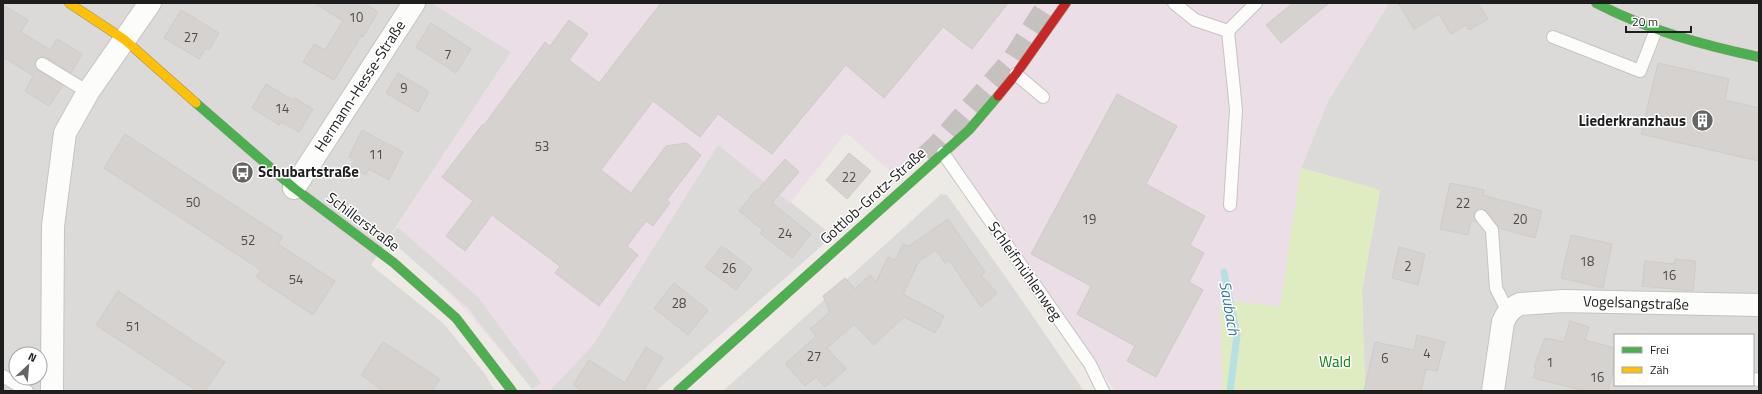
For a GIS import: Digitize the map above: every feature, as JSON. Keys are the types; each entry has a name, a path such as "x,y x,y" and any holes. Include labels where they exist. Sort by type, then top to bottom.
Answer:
{"street":[{"name":"Schillerstraße","path":"68,3 125,40 294,188 394,263 456,318 512,391"},
{"path":"52,391 53,226 65,133 88,92 150,3"},
{"name":"Hermann-Hesse-Straße","path":"294,188 414,3"},
{"name":"Gottlob-Grotz-Straße","path":"678,391 969,130 1016,74 1066,3"},
{"path":"1596,3 1656,30 1707,46 1759,57"},
{"name":"Vogelsangstraße","path":"1511,309 1520,304 1563,301 1759,305"},
{"path":"1493,391 1503,322 1511,309"}],"lane":[{"path":"1174,3 1194,20 1228,31"},
{"path":"1228,31 1256,3"},
{"path":"1553,37 1640,71 1656,30"},
{"path":"1228,31 1236,110 1230,205"},
{"path":"42,64 88,92"},
{"path":"1016,74 1043,97"},
{"name":"Schleifmühlenweg","path":"943,153 1090,364 1103,391"},
{"path":"1481,216 1492,230 1496,288 1511,309"},
{"path":"3,376 27,391"}],"shaded area":[{"path":"3,3 432,3 511,52 371,265 443,323 485,374 495,391 3,391"},
{"path":"433,3 1389,3 1328,101 1301,168 1280,308 1220,299 1223,391 1115,391 938,141 896,176 846,133 790,203 718,145 592,346 549,391 535,391 470,315 442,286 389,239 511,52"},
{"path":"1389,3 1759,3 1759,391 1365,391 1362,290 1380,190 1301,168 1328,101"},
{"path":"1581,18 1658,63 1641,134 1759,161 1759,210 1752,213 1638,183 1621,149 1606,85 1569,58"},
{"path":"718,144 833,236 656,391 549,391 592,346"},
{"path":"941,194 947,195 1010,283 1084,391 723,391"},
{"path":"397,227 478,297 541,383 532,389 468,308 389,239"}],"green space":[{"name":"Wald","path":"1301,168 1380,190 1362,290 1365,391 1223,391 1220,299 1280,307"}],"building":[{"path":"314,3 364,3 378,12 363,37 361,36 334,80 303,62 314,44 325,50 343,21"},
{"path":"661,3 1008,3 972,49 943,27 884,98 846,65 772,154 718,114 700,137 653,101 601,170 631,193 666,146 686,143 701,155 667,200 670,203 653,226 646,221 627,246 638,255 599,306 555,273 560,266 492,215 465,251 446,236 473,201 442,177 482,125 484,125 545,42 550,46 569,20 588,34 569,60 599,83"},
{"path":"1293,3 1329,3 1281,43 1266,25"},
{"path":"1398,3 1478,3 1488,19 1469,30 1466,25 1451,34 1439,14 1414,29"},
{"path":"3,5 28,20 21,32 50,50 57,39 82,54 71,73 46,57 36,60 35,64 38,70 63,85 49,106 25,91 33,76 5,58 3,61"},
{"path":"181,10 219,33 209,50 206,48 199,59 164,38"},
{"path":"431,23 471,49 456,73 416,47"},
{"name":"Liederkranzhaus","path":"1658,63 1729,79 1725,100 1759,108 1759,161 1641,134"},
{"path":"398,73 429,92 418,112 386,93"},
{"path":"266,84 293,100 295,98 313,109 299,132 281,122 279,125 252,108"},
{"path":"1117,94 1177,126 1146,184 1205,216 1190,245 1204,253 1189,282 1203,290 1156,377 1127,361 1135,346 1077,314 1091,286 1031,254"},
{"path":"362,130 403,152 389,180 369,169 366,175 351,167 355,160 349,157"},
{"path":"125,134 283,237 278,244 335,281 313,315 256,277 261,270 104,168"},
{"path":"849,153 871,171 847,199 826,180"},
{"path":"785,159 799,172 772,203 811,234 792,258 760,233 763,230 739,211"},
{"path":"1450,183 1484,190 1483,195 1542,211 1535,238 1499,228 1487,211 1480,209 1474,213 1476,222 1471,220 1468,235 1440,229"},
{"path":"948,219 985,272 981,275 997,293 981,307 949,260 945,263 936,250 919,261 903,294 944,316 935,333 904,317 874,345 854,324 827,348 846,369 825,387 816,377 805,386 785,364 816,336 810,329 830,312 823,296 845,278 855,289 870,275 876,282 888,257 895,260 903,244 909,246"},
{"path":"1571,235 1612,244 1603,288 1561,278"},
{"path":"722,246 752,269 736,290 705,267"},
{"path":"1399,247 1425,254 1418,285 1392,278"},
{"path":"1675,259 1696,261 1693,291 1642,286 1645,261 1674,264"},
{"path":"674,283 708,310 688,335 654,308"},
{"path":"118,291 225,362 205,391 197,391 96,325"},
{"path":"1570,321 1589,327 1585,340 1614,348 1614,369 1608,391 1585,391 1533,378 1536,368 1534,367 1545,338 1564,342"},
{"path":"1417,335 1445,342 1437,371 1426,369 1421,391 1364,391 1375,342 1414,350"},
{"path":"383,342 440,379 432,391 384,391 361,375"},
{"path":"646,347 663,358 643,391 583,391 573,385 589,360 625,383"}],"waterway":[{"name":"Saubach","path":"1224,272 1237,336 1230,391"}],"tunnel":[{"path":"926,156 938,145 1014,58 1049,3"}],"traffic: fast":[{"path":"1596,3 1635,21 1676,36 1759,57"},
{"path":"678,391 969,130 998,96"},
{"path":"196,103 294,188 394,263 456,318 512,391"}],"traffic: slow":[{"path":"69,3 125,40 196,103"}],"traffic: jam":[{"path":"998,96 1016,74 1066,3"}],"place":[{"name":"Liederkranzhaus","path":"1702,121"},
{"name":"Schubartstraße","path":"242,172"}]}
